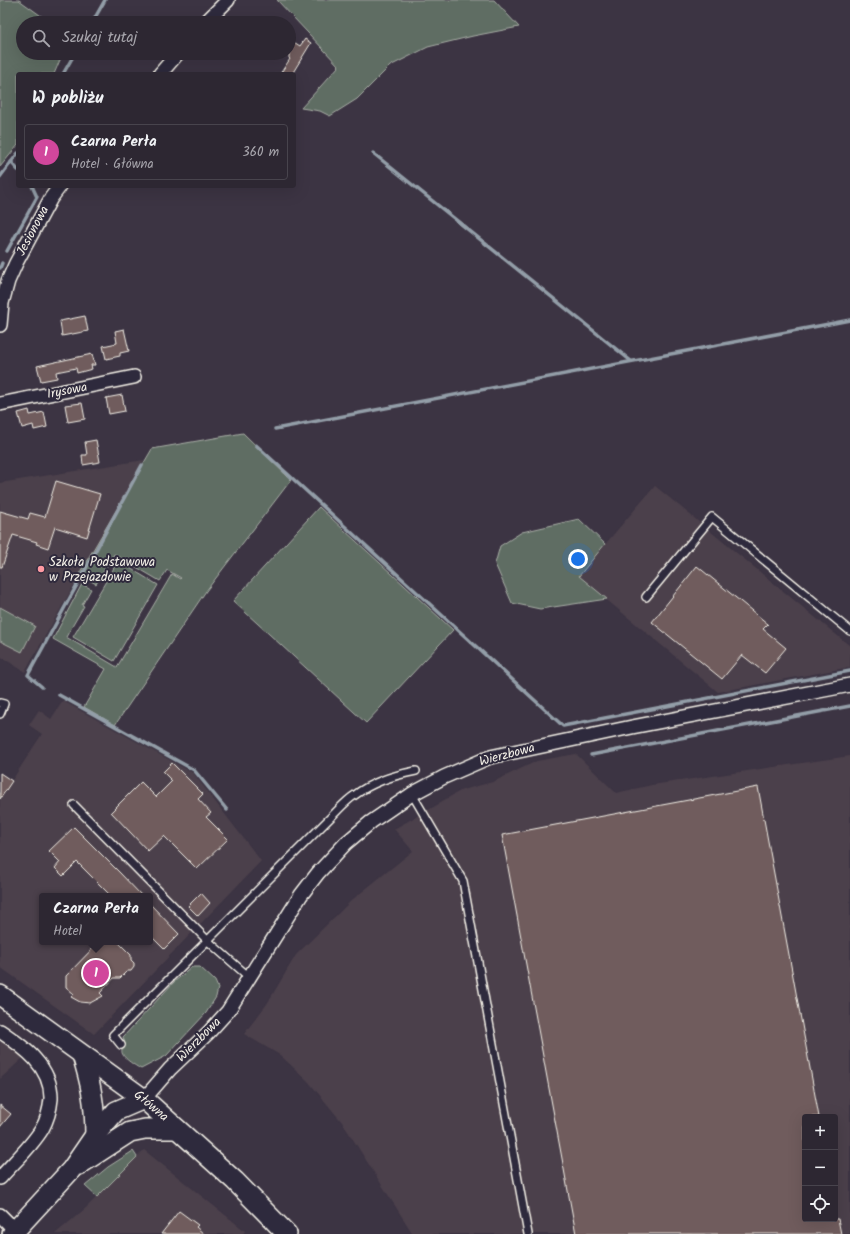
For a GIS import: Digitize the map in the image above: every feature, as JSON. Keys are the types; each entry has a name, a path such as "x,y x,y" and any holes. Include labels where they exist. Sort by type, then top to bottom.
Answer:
{"main road":[{"name":"Główna","path":"0,995 144,1099 235,1181 287,1234"},
{"path":"82,1054 93,1094 95,1135"},
{"path":"130,1132 139,1117 144,1099"},
{"path":"16,1233 71,1170 95,1135 116,1111 144,1099"},
{"path":"71,1170 130,1132 145,1129 177,1129"}],"street":[{"path":"212,16 228,0"},
{"path":"162,72 172,60"},
{"name":"Jesionowa","path":"0,325 2,303 8,281 51,198 58,188"},
{"name":"Irysowa","path":"0,404 134,377"},
{"name":"Wierzbowa","path":"144,1099 170,1069 209,1032 228,1011 301,896 318,873 346,843 371,822 412,794 444,777 490,757 632,727 850,685"},
{"path":"0,1031 21,1045 36,1060 47,1076 51,1094 50,1106 43,1127 0,1178"},
{"path":"0,1215 16,1233"}],"lane":[{"path":"646,597 712,517 850,631"},
{"path":"0,703 4,704 0,714"},
{"path":"121,1046 113,1036 355,794 374,783 403,773 416,771"},
{"path":"412,794 463,881 528,1234"},
{"path":"74,805 208,941 249,977"}],"shaded area":[{"name":"Szkoła Podstawowa w Przejazdowie","path":"144,460 25,672 0,656 0,483"},
{"path":"655,486 850,646 850,667 718,692 578,576"},
{"path":"63,701 193,773 261,861 94,1034 0,967 0,799 42,734 29,725 39,710 51,719"},
{"path":"576,754 616,793 652,785 850,756 850,1234 413,1234 342,1122 308,1081 280,1055 244,1034 267,1004 296,955 352,900 413,851 394,829 462,790 493,782 537,761"},
{"path":"0,1040 11,1046 24,1057 0,1079"},
{"path":"144,1150 245,1231 243,1234 55,1234 86,1208"}],"green space":[{"path":"0,0 19,0 41,16 16,16 16,60 60,60 55,72 16,72 16,147 0,167"},
{"path":"277,0 494,0 519,27 428,47 390,66 357,99 330,116 320,111 301,108 339,66 296,20 296,16 292,16"},
{"path":"243,433 291,480 206,591 115,725 84,707 106,669 53,639 82,584 91,589 82,605 84,606 66,637 117,667 172,574 180,579 181,578 167,570 160,581 114,554 96,584 79,574 152,449"},
{"path":"319,507 453,630 366,723 233,601"},
{"path":"579,519 605,544 579,576 607,599 540,609 512,603 495,564 500,546 522,532"},
{"path":"118,561 158,585 114,661 73,637"},
{"path":"0,607 35,626 22,652 0,641"},
{"path":"192,967 200,967 215,981 218,988 216,997 206,1013 166,1056 141,1069 123,1056 122,1050 125,1044 123,1037 174,982"},
{"path":"133,1151 137,1157 97,1197 85,1186 108,1167"}],"building":[{"path":"305,39 311,43 293,72 281,72 289,60 296,60 296,43 300,46"},
{"path":"85,316 88,331 62,336 60,321"},
{"path":"124,329 129,351 120,353 120,356 106,359 103,346 117,343 115,331"},
{"path":"92,354 95,365 91,365 92,369 77,373 76,368 56,372 57,378 41,381 37,366"},
{"path":"122,395 125,411 109,414 106,398"},
{"path":"82,403 85,419 68,422 65,405"},
{"path":"29,410 30,415 44,412 47,427 34,430 33,425 22,428 18,413"},
{"path":"96,440 100,462 83,465 82,455 87,455 85,442"},
{"path":"56,481 100,494 87,537 55,527 48,548 36,544 37,542 13,535 2,567 0,567 0,511 28,519 30,513 45,517"},
{"path":"697,566 768,624 763,629 786,648 765,673 742,655 722,679 652,622"},
{"path":"172,763 203,794 198,799 211,813 206,817 228,839 197,869 164,836 148,851 111,812 141,782 156,797 172,781 163,772"},
{"path":"0,773 12,781 0,799"},
{"path":"758,787 818,1114 802,1114 802,1222 838,1222 838,1219 841,1234 576,1234 502,835"},
{"path":"74,827 139,893 108,893 77,862 63,876 55,868 60,862 49,851"},
{"path":"201,893 210,903 198,916 188,906"},
{"path":"153,907 179,934 164,949 153,938"},
{"path":"96,945 121,945 131,955 131,960 134,963 134,967 131,971 127,971 120,978 114,978 100,993 103,996 90,1003 80,1002 71,997 74,994 66,987 66,976"},
{"path":"0,1105 11,1114 0,1127"},
{"path":"179,1211 198,1225 196,1227 204,1234 161,1234"}],"waterway":[{"path":"96,16 105,0"},
{"path":"64,72 71,60"},
{"path":"373,153 631,361"},
{"path":"0,177 16,156"},
{"path":"11,162 16,168"},
{"path":"7,251 37,197 33,188"},
{"path":"0,268 2,263"},
{"path":"275,429 850,320"},
{"path":"256,445 563,726 850,671"},
{"path":"42,687 28,675 142,465"},
{"path":"59,695 194,770 227,810"},
{"path":"591,755 850,706"}],"place":[{"name":"Szkoła Podstawowa w Przejazdowie","path":"41,569"},
{"name":"Czarna Perła","path":"96,973"}]}
